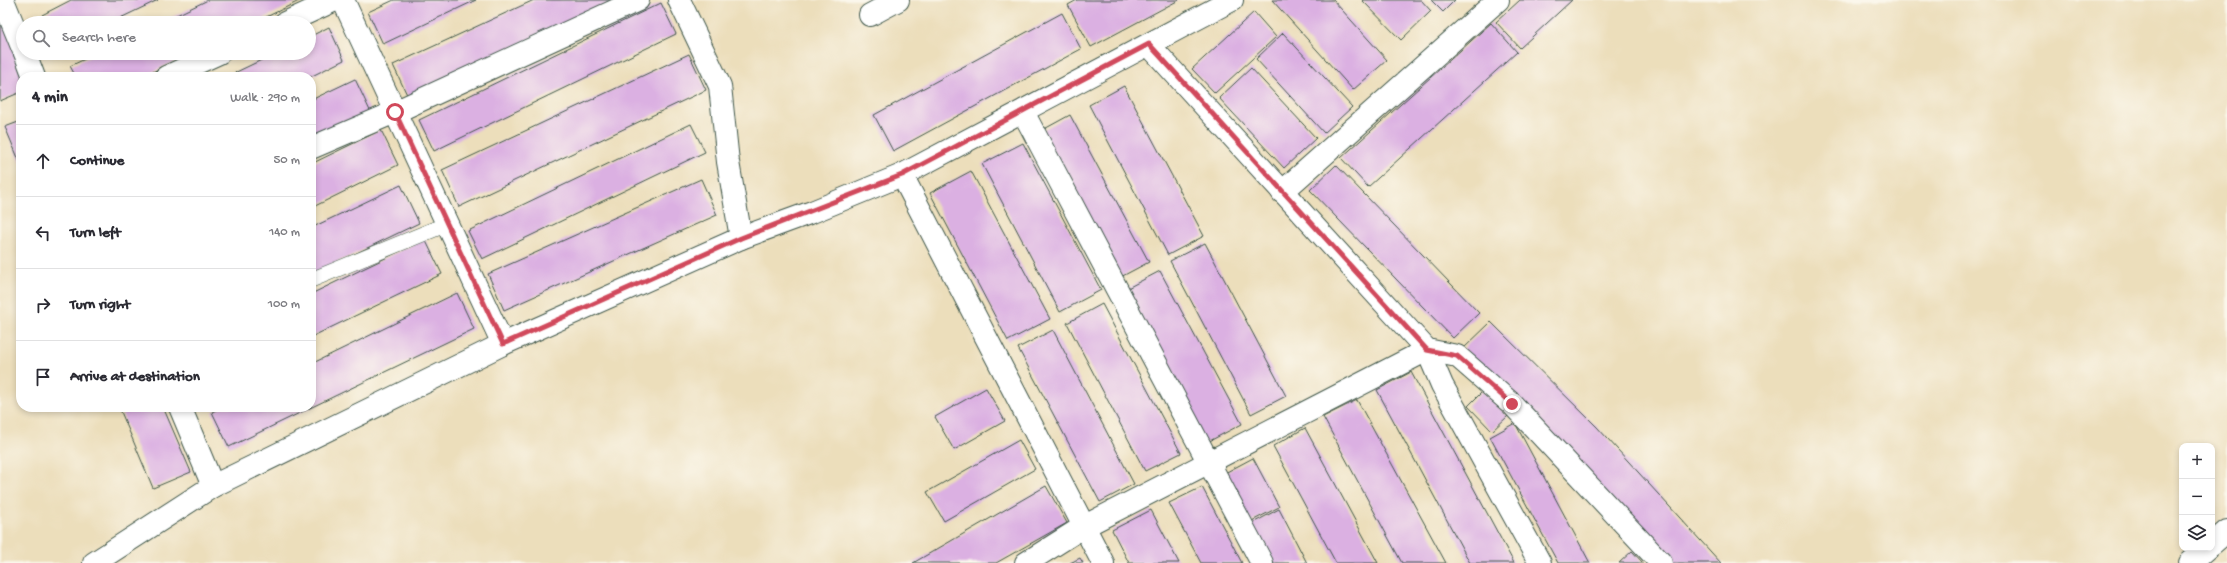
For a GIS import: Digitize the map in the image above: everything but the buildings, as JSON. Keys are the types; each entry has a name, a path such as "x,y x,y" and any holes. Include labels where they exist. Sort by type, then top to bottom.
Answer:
{"street":[{"path":"3,0 16,32"},
{"path":"300,16 335,0"},
{"path":"344,0 503,344"},
{"path":"316,146 395,112 638,0"},
{"path":"679,0 720,86 728,162 741,238"},
{"path":"870,15 898,0"},
{"path":"94,563 213,486 503,344 741,238 812,212 902,175 1232,0"},
{"path":"1282,192 1498,0"},
{"path":"1149,44 1427,350 1442,385 1540,563"},
{"path":"27,60 32,72"},
{"path":"177,72 204,60"},
{"path":"1023,112 1262,563"},
{"path":"902,175 1103,563"},
{"path":"1026,563 1083,527 1427,350 1457,356 1512,404 1661,563"},
{"path":"182,412 213,486"},
{"path":"2215,541 2227,530"},
{"path":"2190,563 2204,551"}],"lane":[{"path":"316,278 447,224"}],"route":[{"path":"395,112 503,344 741,238 812,212 902,175 1149,44 1427,350 1457,356 1512,404"}]}
